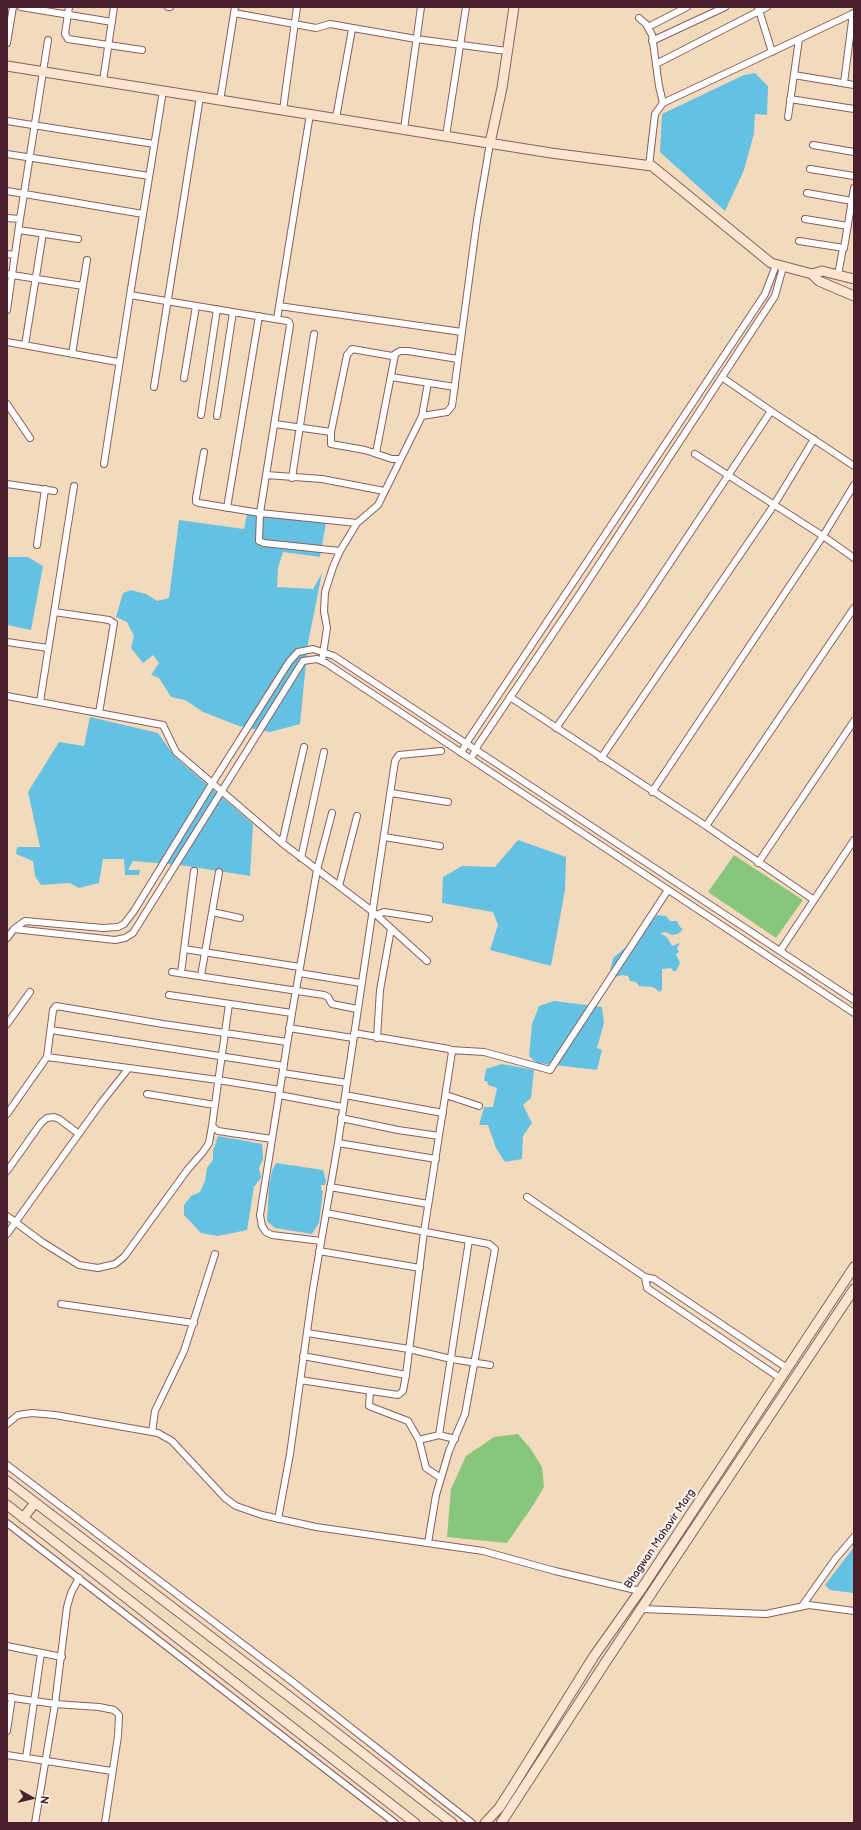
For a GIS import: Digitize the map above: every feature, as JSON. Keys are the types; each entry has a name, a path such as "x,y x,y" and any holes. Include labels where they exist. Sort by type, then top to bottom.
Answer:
{"street":[{"path":"7,43 13,7"},
{"path":"21,7 112,22"},
{"path":"69,7 66,34 68,39 142,50"},
{"path":"104,81 114,7"},
{"path":"283,110 297,7"},
{"path":"404,129 421,7"},
{"path":"446,136 466,7"},
{"path":"422,416 447,412 452,406 490,143 502,88 514,7"},
{"path":"648,27 677,10 687,7"},
{"path":"652,41 725,7"},
{"path":"656,64 758,9 767,7"},
{"path":"758,9 772,52"},
{"path":"220,101 234,10 316,28 330,24 416,39 507,51"},
{"path":"648,166 655,114 663,103 854,13"},
{"path":"844,83 854,13"},
{"path":"639,18 648,27 652,41 663,103"},
{"path":"336,118 352,29"},
{"path":"788,117 799,39"},
{"path":"7,310 10,275 15,256 48,40"},
{"path":"7,66 558,154 648,166 659,171 767,260 780,266 812,274 822,271 854,278"},
{"path":"794,75 854,85"},
{"path":"104,464 118,362 163,91"},
{"path":"154,387 200,97"},
{"path":"790,99 854,109"},
{"path":"277,319 310,114"},
{"path":"7,121 154,144"},
{"path":"813,145 854,152"},
{"path":"7,154 149,176"},
{"path":"810,169 854,176"},
{"path":"838,275 854,188"},
{"path":"7,191 143,214"},
{"path":"807,193 852,201"},
{"path":"7,218 20,219"},
{"path":"805,219 848,226"},
{"path":"19,230 78,238"},
{"path":"25,345 43,233"},
{"path":"799,241 843,248"},
{"path":"7,254 15,256"},
{"path":"72,354 87,260"},
{"path":"471,759 510,697 723,378 777,293 780,266"},
{"path":"462,753 765,294 780,266"},
{"path":"812,274 819,281 854,296"},
{"path":"10,275 83,286"},
{"path":"130,295 289,322 290,325 275,424 260,513 258,537 259,541 261,542 340,551"},
{"path":"184,378 196,306"},
{"path":"279,306 462,332"},
{"path":"201,415 218,309"},
{"path":"217,416 233,312"},
{"path":"226,508 259,316"},
{"path":"292,478 314,334"},
{"path":"7,342 118,362"},
{"path":"395,355 355,350 349,351 331,432 331,444 365,450 392,459 400,460"},
{"path":"376,453 392,377 395,355 400,351 408,350 458,359"},
{"path":"392,377 455,387"},
{"path":"723,378 854,466"},
{"path":"322,661 327,628 324,611 325,592 333,567 340,551 357,523 378,505 422,416 428,383"},
{"path":"7,404 30,438"},
{"path":"556,728 642,605 771,411"},
{"path":"275,424 331,432"},
{"path":"601,758 774,505 814,439"},
{"path":"204,452 196,502 260,513 357,523"},
{"path":"695,454 823,536 854,558"},
{"path":"266,475 322,479 384,491"},
{"path":"7,484 54,491"},
{"path":"652,792 823,536 854,485"},
{"path":"40,702 74,486"},
{"path":"37,545 45,489"},
{"path":"706,826 854,608"},
{"path":"54,612 109,620 114,623 99,713"},
{"path":"7,642 48,648"},
{"path":"7,938 14,929 25,921 103,928 118,927 124,924 134,911 289,662 298,652 305,649 313,649 334,656 854,1000"},
{"path":"14,929 115,940 125,938 133,933 303,661 317,659 462,753 854,1013"},
{"path":"7,696 166,727 176,752 213,782 282,843 374,913 427,961"},
{"path":"510,697 652,792 706,826 814,900"},
{"path":"758,863 854,721"},
{"path":"282,843 304,747"},
{"path":"278,1519 285,1484 319,1251 338,1143 361,983 374,913 390,793 397,757 399,755 441,751"},
{"path":"301,858 324,752"},
{"path":"390,793 448,802"},
{"path":"321,1241 272,1235 266,1232 262,1226 260,1215 299,970 317,870 332,813"},
{"path":"339,886 357,816"},
{"path":"384,837 440,846"},
{"path":"780,951 854,840"},
{"path":"181,973 194,871"},
{"path":"201,976 219,872"},
{"path":"289,1028 377,1038 451,1050 484,1052 550,1070 668,890"},
{"path":"212,912 240,918"},
{"path":"374,913 384,912 429,919"},
{"path":"377,1038 380,990 391,929"},
{"path":"184,949 361,983"},
{"path":"172,972 324,995 328,997 332,1004 358,1009"},
{"path":"7,1024 30,992"},
{"path":"169,995 292,1013"},
{"path":"7,1216 42,1242 79,1265 98,1268 115,1264 124,1257 188,1169 209,1143 229,1004"},
{"path":"7,1114 47,1057 54,1007 59,1006 225,1034 287,1042"},
{"path":"51,1030 221,1056 347,1083"},
{"path":"300,1380 398,1395 403,1391 428,1204 452,1056 451,1050"},
{"path":"47,1057 218,1080 343,1107"},
{"path":"7,1234 128,1069"},
{"path":"147,1094 215,1105"},
{"path":"345,1095 443,1113"},
{"path":"446,1096 479,1106"},
{"path":"7,1171 41,1123 47,1118 54,1117 59,1119 79,1134"},
{"path":"341,1118 398,1130 440,1136"},
{"path":"212,1126 218,1131 272,1139"},
{"path":"338,1143 436,1159"},
{"path":"330,1187 428,1204"},
{"path":"527,1197 645,1277 654,1279 787,1368"},
{"path":"326,1213 469,1240 491,1245 495,1249 465,1414 449,1451 436,1494 428,1543"},
{"path":"439,1435 469,1240"},
{"path":"319,1251 420,1268"},
{"path":"152,1432 158,1404 184,1351 215,1254"},
{"name":"Bhagwan Mahavir Marg","path":"485,1823 499,1808 594,1656 640,1590 854,1267"},
{"path":"645,1277 647,1288 780,1378"},
{"path":"501,1823 854,1289"},
{"path":"61,1304 194,1323"},
{"path":"307,1333 490,1365"},
{"path":"303,1356 406,1375"},
{"path":"370,1391 369,1406 408,1421 418,1440 426,1468 441,1478"},
{"path":"7,1424 18,1415 32,1413 55,1415 152,1432 172,1441 225,1498 248,1511 278,1519 507,1556 555,1571 640,1590"},
{"path":"418,1440 439,1435 455,1439"},
{"path":"7,1465 294,1683 472,1823"},
{"path":"7,1481 320,1720 452,1823"},
{"path":"23,1518 35,1503"},
{"path":"7,1505 415,1823"},
{"path":"7,1524 395,1823"},
{"path":"802,1606 836,1558 854,1537"},
{"path":"36,1823 62,1657 69,1599 78,1578"},
{"path":"642,1609 766,1614 802,1606 830,1607 854,1611"},
{"path":"7,1646 62,1657"},
{"path":"26,1758 42,1653"},
{"path":"7,1731 9,1697 55,1704 114,1710 119,1715 105,1823"},
{"path":"7,1755 112,1771"}],"green space":[{"path":"734,855 803,900 776,938 708,892"},
{"path":"518,1434 530,1448 542,1467 544,1487 534,1504 507,1543 447,1537 451,1489 466,1456 494,1437"}],"water":[{"path":"755,73 768,86 767,115 755,114 754,133 744,170 725,211 660,152 662,114 744,75"},
{"path":"247,514 326,523 320,557 283,552 278,568 277,587 313,589 322,573 308,643 300,724 270,732 239,726 203,712 185,700 171,697 159,678 151,675 159,663 153,655 143,663 131,648 134,636 127,622 116,617 123,593 131,590 146,594 157,601 169,598 179,520 244,529"},
{"path":"7,557 28,557 43,566 31,630 7,625"},
{"path":"90,717 158,733 175,757 253,824 250,876 180,865 133,861 128,870 140,870 139,875 125,875 124,859 103,859 99,883 79,888 69,883 41,885 35,876 33,861 16,854 17,847 40,847 28,792 59,742 84,746"},
{"path":"518,840 566,857 565,890 551,966 490,950 498,925 493,912 442,903 443,877 462,866 495,867"},
{"path":"657,915 666,916 670,921 677,921 683,929 678,934 672,935 665,932 660,933 667,937 672,946 680,943 677,948 679,952 676,954 680,963 676,971 673,971 671,968 662,969 662,989 660,992 653,987 639,986 636,982 630,981 628,976 622,975 615,977 610,972 613,958 632,942"},
{"path":"554,1001 602,1007 604,1023 597,1048 602,1050 597,1070 537,1063 529,1056 532,1024 539,1006"},
{"path":"502,1064 534,1070 531,1098 523,1105 532,1123 523,1136 522,1159 505,1162 496,1148 488,1125 479,1125 484,1107 493,1107 497,1088 488,1085 487,1081 484,1081 486,1069"},
{"path":"218,1136 262,1144 263,1159 259,1168 261,1178 254,1187 247,1230 218,1236 201,1233 184,1215 184,1205 191,1196 200,1192 205,1181 207,1168 213,1160 213,1151"},
{"path":"276,1163 323,1170 326,1181 325,1185 321,1185 321,1190 323,1191 319,1223 312,1234 275,1228 267,1221 269,1186 272,1171"},
{"path":"854,1547 854,1593 830,1590 825,1585"}]}
